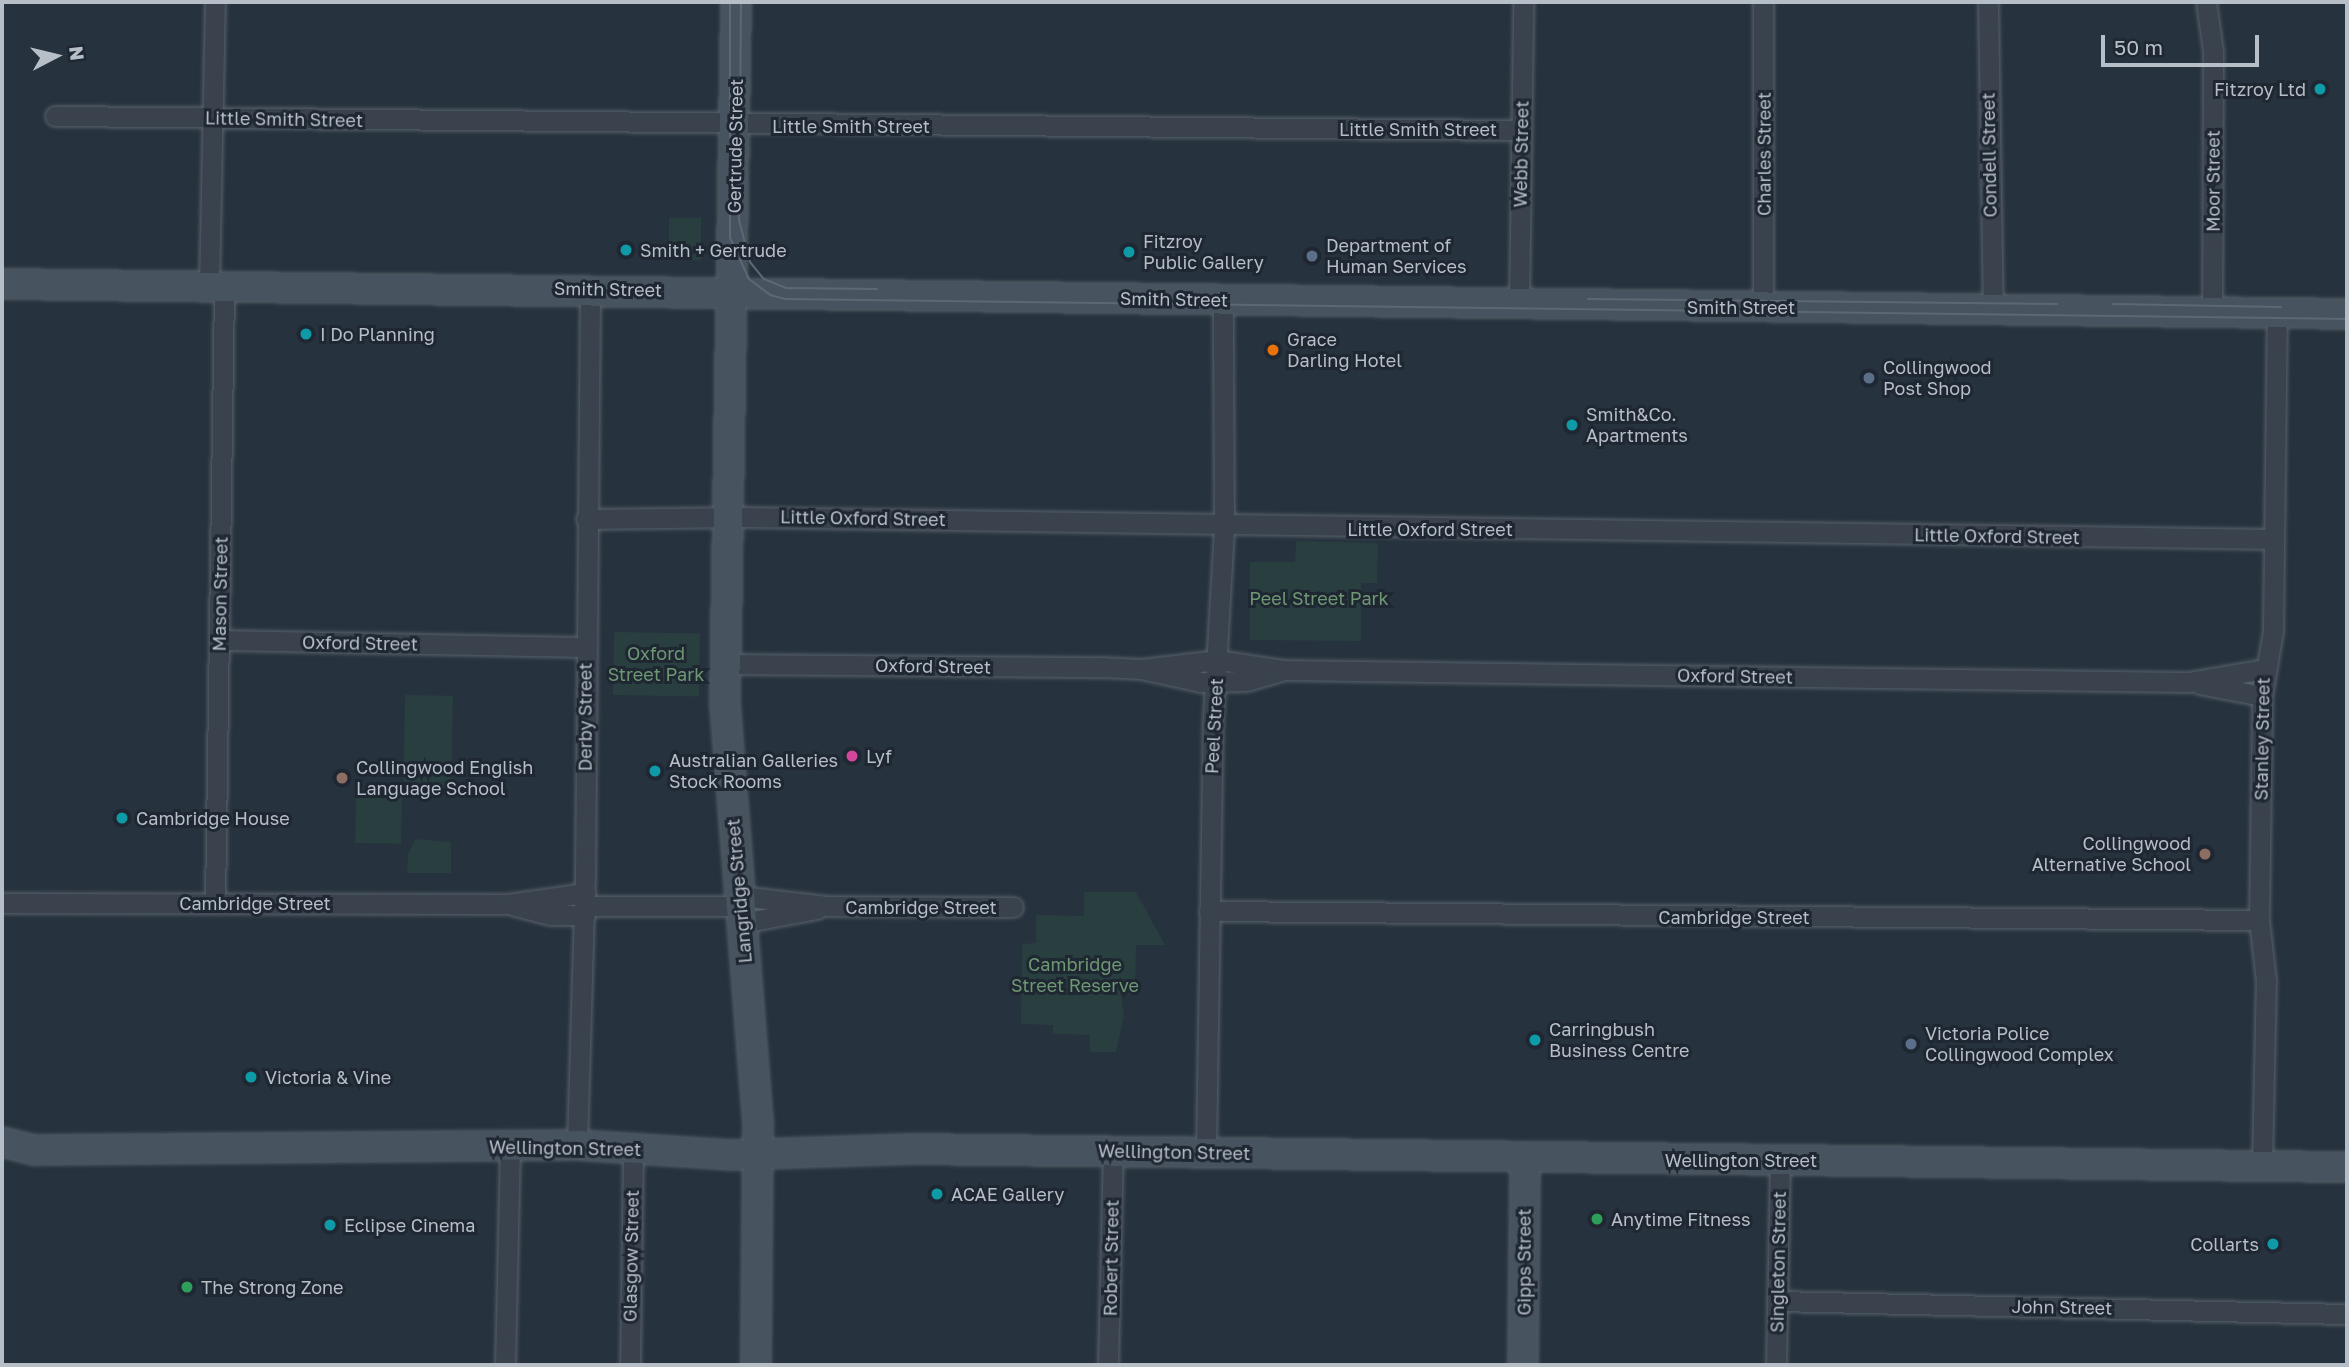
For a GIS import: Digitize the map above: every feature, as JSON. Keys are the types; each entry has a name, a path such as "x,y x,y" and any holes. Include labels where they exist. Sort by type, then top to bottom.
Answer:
{"street":[{"name":"Mason Street","path":"215,2 219,640 215,902"},
{"name":"Gertrude Street","path":"734,290 736,2"},
{"name":"Webb Street","path":"1519,306 1523,2"},
{"name":"Charles Street","path":"1763,2 1763,307"},
{"name":"Condell Street","path":"1988,2 1993,308"},
{"name":"Moor Street","path":"2206,2 2213,51 2212,311"},
{"name":"Moor Street","path":"2213,51 2221,2"},
{"name":"Little Smith Street","path":"55,116 735,125 1521,130"},
{"name":"Smith Street","path":"2,284 734,290 1519,306 1993,308 2347,314"},
{"name":"Derby Street","path":"578,1145 585,905 586,519 590,289"},
{"name":"Langridge Street","path":"734,290 725,664 759,1153 755,1365"},
{"name":"Peel Street","path":"1206,1153 1209,912 1224,527 1223,299"},
{"name":"Stanley Street","path":"2262,1166 2266,981 2259,920 2262,696 2264,669 2273,631 2277,312"},
{"name":"Little Oxford Street","path":"586,519 727,520 741,517 1224,527 2273,539"},
{"name":"Oxford Street","path":"219,640 586,647"},
{"name":"Oxford Street","path":"725,664 1141,669 1218,660 1283,670 2188,682 2262,696"},
{"name":"Oxford Street","path":"1141,669 1188,681 1216,682 1246,681 1283,670"},
{"name":"Oxford Street","path":"2188,682 2264,669"},
{"name":"Cambridge Street","path":"2,904 215,902 741,908 1013,907"},
{"name":"Cambridge Street","path":"741,908 828,906"},
{"name":"Cambridge Street","path":"1209,912 2259,920"},
{"name":"Wellington Street","path":"2,1142 34,1150 203,1151 578,1145 633,1147 680,1154 1113,1152 2347,1167"},
{"path":"505,1365 510,1145"},
{"name":"Glasgow Street","path":"630,1365 633,1147"},
{"name":"Robert Street","path":"1108,1365 1113,1152"},
{"name":"Gipps Street","path":"1523,1365 1525,1158"},
{"name":"Singleton Street","path":"1776,1365 1780,1159"},
{"name":"John Street","path":"1777,1301 2347,1314"}],"green space":[{"path":"669,218 701,218 701,260 669,260"},
{"name":"Peel Street Park","path":"1296,541 1378,543 1377,583 1361,583 1361,641 1250,640 1250,562 1295,562"},
{"name":"Oxford Street Park","path":"614,632 700,634 699,696 613,695"},
{"path":"405,695 453,696 451,790 403,789"},
{"path":"356,797 402,798 401,844 355,843"},
{"path":"415,839 451,842 451,873 407,873 408,855"},
{"name":"Cambridge Street Reserve","path":"1084,892 1136,892 1165,945 1136,945 1135,994 1121,995 1124,1016 1116,1052 1090,1052 1090,1035 1053,1034 1053,1025 1021,1024 1022,944 1036,943 1036,915 1084,916"}],"tram line":[{"path":"730,2 730,238 749,279 770,295 785,299 2347,319"},
{"path":"741,2 739,220 750,262 764,279 786,288 877,289"},
{"path":"1588,299 2057,304"},
{"path":"2113,304 2281,307"}],"place":[{"name":"Fitzroy Ltd","path":"2320,89"},
{"name":"Smith + Gertrude","path":"626,250"},
{"name":"Fitzroy Public Gallery","path":"1129,252"},
{"name":"Department of Human Services","path":"1312,256"},
{"name":"I Do Planning","path":"306,334"},
{"name":"Grace Darling Hotel","path":"1273,350"},
{"name":"Collingwood Post Shop","path":"1869,378"},
{"name":"Smith&Co. Apartments","path":"1572,425"},
{"name":"Lyf","path":"852,756"},
{"name":"Australian Galleries Stock Rooms","path":"655,771"},
{"name":"Collingwood English Language School","path":"342,778"},
{"name":"Cambridge House","path":"122,818"},
{"name":"Collingwood Alternative School","path":"2205,854"},
{"name":"Carringbush Business Centre","path":"1535,1040"},
{"name":"Victoria Police Collingwood Complex","path":"1911,1044"},
{"name":"Victoria & Vine","path":"251,1077"},
{"name":"ACAE Gallery","path":"937,1194"},
{"name":"Anytime Fitness","path":"1597,1219"},
{"name":"Eclipse Cinema","path":"330,1225"},
{"name":"Collarts","path":"2273,1244"},
{"name":"The Strong Zone","path":"187,1287"}]}
